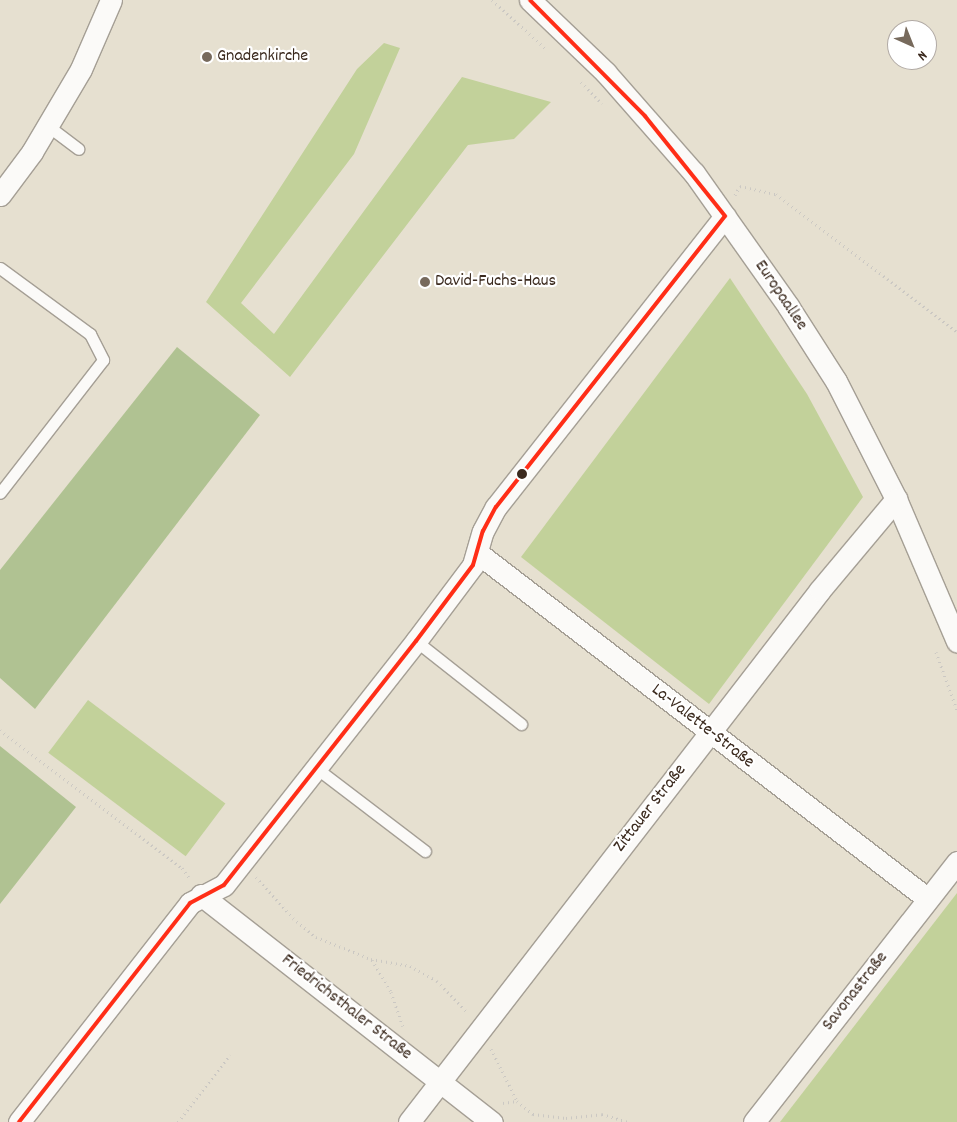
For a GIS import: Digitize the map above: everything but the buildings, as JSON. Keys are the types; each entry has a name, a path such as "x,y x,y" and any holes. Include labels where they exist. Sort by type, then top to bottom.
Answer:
{"street":[{"path":"0,195 48,126 81,69 111,0"},
{"name":"Europaallee","path":"530,0 606,73 646,116 726,216 836,381 896,499 957,642"},
{"path":"19,1122 190,903 201,895 224,885 416,641 479,554 483,531 496,507 726,216"},
{"name":"Zittauer Straße","path":"409,1122 481,1026 820,590 896,499"},
{"name":"La-Valette-Straße","path":"479,554 710,733 928,898"},
{"name":"Savonastraße","path":"754,1122 957,862"},
{"name":"Friedrichsthaler Straße","path":"201,895 440,1081 495,1113"}],"lane":[{"path":"48,126 78,149"},
{"path":"0,268 90,334 103,360 0,493"},
{"path":"416,641 521,724"},
{"path":"316,768 425,851"}],"path":[{"path":"492,0 547,50"},
{"path":"575,75 608,111"},
{"path":"726,216 740,186 776,194 957,332"},
{"path":"935,648 957,710"},
{"path":"0,730 182,868 201,895"},
{"path":"239,866 255,877 293,918 316,937 371,960 410,966 437,981 481,1026 517,1100 533,1114 566,1118 602,1114 629,1122"},
{"path":"371,960 391,992 404,1030"},
{"path":"178,1122 230,1055"},
{"path":"495,1113 517,1100"}],"green space":[{"path":"384,43 400,48 354,154 241,303 274,334 462,77 551,102 514,139 468,145 290,377 206,302 357,69"},
{"path":"730,278 807,394 863,497 709,704 521,557"},
{"path":"177,347 260,415 35,709 0,678 0,570"},
{"path":"88,700 225,804 186,856 48,753"},
{"path":"0,746 76,807 0,904"},
{"path":"957,893 957,1122 780,1122"}],"transit line":[{"path":"19,1122 190,903 224,885 416,641 473,565 483,531 496,507 725,216 645,116 530,0"}],"place":[{"name":"Gnadenkirche","path":"207,57"},
{"name":"David-Fuchs-Haus","path":"425,282"}]}
